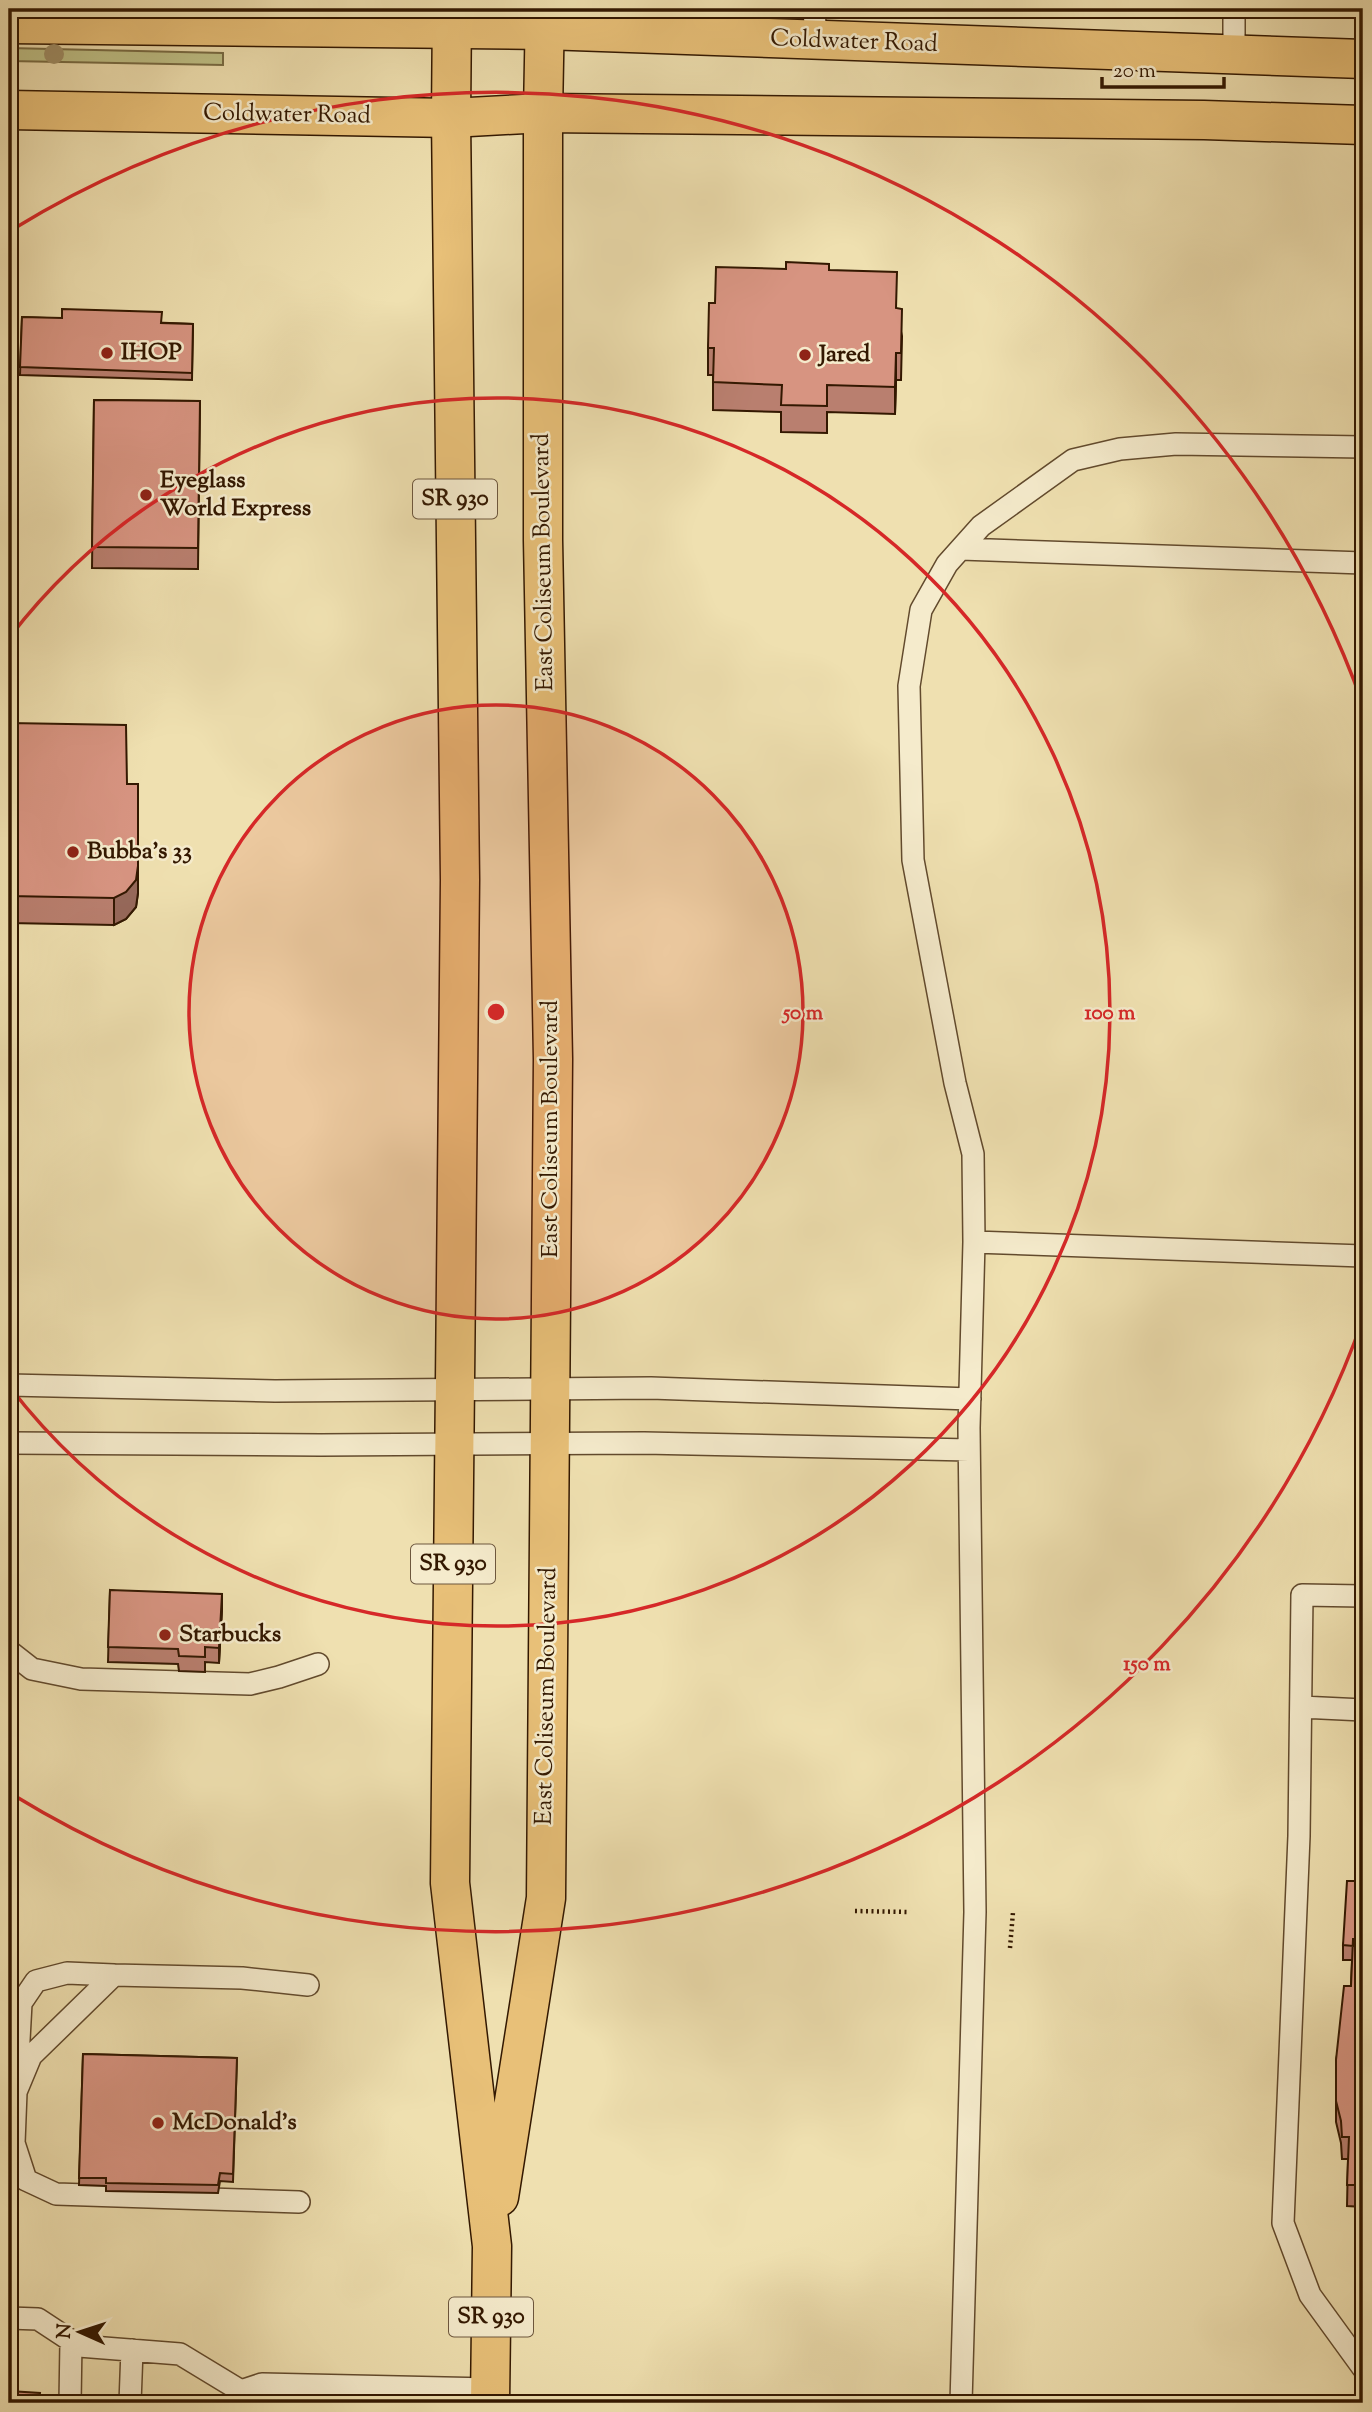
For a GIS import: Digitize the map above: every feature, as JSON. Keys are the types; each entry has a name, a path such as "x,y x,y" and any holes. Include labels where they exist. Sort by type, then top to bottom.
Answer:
{"main road":[{"name":"Coldwater Road","path":"9,24 452,18 815,25 1234,56 1363,59"},
{"name":"East Coliseum Boulevard","path":"452,18 460,880 450,1883 492,2246 490,2396"},
{"name":"East Coliseum Boulevard","path":"492,2246 545,1898 553,1059 543,540 545,19"},
{"name":"Coldwater Road","path":"9,110 451,118 543,113 1204,120 1363,125"}],"lane":[{"path":"1234,9 1234,56"},
{"path":"961,2403 975,1912 970,1450 973,1154 953,1070 913,860 909,685 921,610 947,564 981,526 1073,460 1120,449 1176,444 1363,447"},
{"path":"961,549 1363,563"},
{"path":"974,1242 1363,1256"},
{"path":"9,1385 275,1391 651,1388 970,1399"},
{"path":"9,1443 644,1443 970,1450"},
{"path":"1363,1596 1302,1595 1299,1836 1283,2223 1310,2295 1363,2368"},
{"path":"9,1651 32,1670 81,1679 250,1684 318,1664"},
{"path":"1301,1707 1363,1710"},
{"path":"299,2202 56,2194 26,2180 14,2143 16,2092 21,2003 36,1981 67,1973 242,1978 308,1985"},
{"path":"16,2092 31,2056 114,1975"},
{"path":"9,2318 38,2319 79,2346 180,2354 237,2397 262,2384 314,2395 490,2396"},
{"path":"69,2403 71,2341"},
{"path":"130,2403 132,2350"}],"path":[{"path":"855,1911 910,1912"},
{"path":"1010,1948 1013,1912"}],"green space":[{"path":"9,48 223,53 223,65 9,61"}],"building":[{"name":"Jared","path":"786,262 829,264 829,270 897,272 896,308 902,309 901,353 896,353 895,387 827,385 827,406 781,405 782,385 713,382 714,348 708,348 709,303 715,303 716,267 786,269"},
{"name":"IHOP","path":"62,309 162,312 161,323 193,324 192,373 20,367 22,317 62,318"},
{"name":"Eyeglass World Express","path":"94,400 200,401 198,548 92,547"},
{"name":"Bubba's 33","path":"9,723 126,725 127,784 138,784 138,866 136,880 126,892 114,898 9,896"},
{"name":"Starbucks","path":"110,1590 222,1594 219,1648 205,1647 205,1657 179,1656 178,1649 108,1647"},
{"path":"1347,1881 1363,1881 1363,1940 1353,1939 1353,1946 1343,1945"},
{"path":"1353,1939 1363,1940 1363,2185 1347,2185 1349,2137 1342,2137 1336,2101 1336,2060 1344,1986 1351,1986"},
{"name":"McDonald's","path":"83,2054 237,2058 233,2174 220,2173 218,2185 106,2183 106,2178 79,2178"},
{"path":"9,2391 40,2393 39,2403 9,2403"}],"place":[{"name":"IHOP","path":"107,353"},
{"name":"Jared","path":"805,355"},
{"name":"Eyeglass World Express","path":"146,495"},
{"name":"Bubba's 33","path":"73,852"},
{"name":"Starbucks","path":"165,1635"},
{"name":"McDonald's","path":"158,2123"}]}
